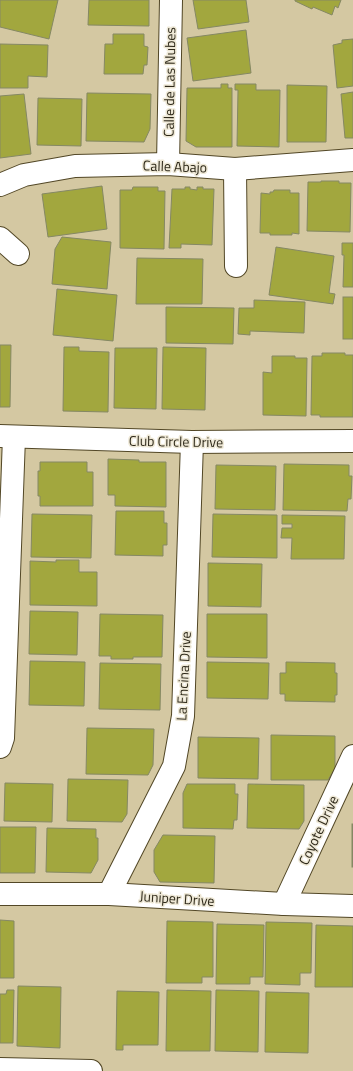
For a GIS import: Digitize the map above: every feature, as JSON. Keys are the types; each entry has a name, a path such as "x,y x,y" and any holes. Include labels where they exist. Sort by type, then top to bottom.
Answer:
{"street":[{"name":"Calle de Las Nubes","path":"168,164 171,0"},
{"name":"Calle Abajo","path":"0,185 24,175 75,166 168,164 235,169 353,160"},
{"path":"235,169 236,266"},
{"path":"0,238 18,254"},
{"path":"0,747 3,738 7,436"},
{"name":"Club Circle Drive","path":"7,436 192,442 353,441"},
{"name":"La Encina Drive","path":"109,894 174,766 183,716 192,442"},
{"name":"Coyote Drive","path":"284,904 353,756"},
{"name":"Juniper Drive","path":"0,894 109,894 284,904 353,906"},
{"path":"0,1069 91,1071"}],"building":[{"path":"0,0 58,0 49,39 0,27"},
{"path":"89,0 149,0 149,26 88,25"},
{"path":"193,0 246,0 249,22 198,29"},
{"path":"295,0 341,0 338,8 335,6 332,15 313,7 312,9"},
{"path":"246,30 251,73 193,81 187,38"},
{"path":"113,34 144,34 144,46 148,47 147,65 144,65 143,74 104,74 105,44 113,44"},
{"path":"353,39 353,86 337,88 333,45 342,43 342,40"},
{"path":"0,44 48,45 47,77 28,76 28,88 0,88"},
{"path":"221,84 228,84 228,88 232,88 232,147 196,147 186,141 187,88 221,88"},
{"path":"235,84 256,84 256,90 280,90 279,147 237,146 238,90 235,90"},
{"path":"287,85 327,86 326,142 287,142"},
{"path":"353,92 353,138 345,138 341,94"},
{"path":"87,93 151,94 150,129 144,142 86,141"},
{"path":"24,94 31,154 0,158 0,96"},
{"path":"38,98 82,99 81,146 37,145"},
{"path":"321,181 351,183 350,232 307,231 308,182"},
{"path":"102,186 107,229 48,237 42,194"},
{"path":"133,187 158,187 158,191 165,191 164,249 120,248 120,190 132,190"},
{"path":"185,187 190,187 190,189 197,190 197,187 203,187 203,189 214,189 212,245 181,244 181,248 169,248 172,189 185,189"},
{"path":"274,190 290,190 290,193 299,193 299,234 292,233 292,235 270,235 270,233 260,233 261,193 270,194 270,192 273,192"},
{"path":"62,237 111,242 107,289 52,284 55,249"},
{"path":"342,243 353,243 353,287 343,287 344,255 342,255"},
{"path":"276,247 334,256 329,293 335,294 333,304 269,295"},
{"path":"137,258 203,259 202,304 136,304"},
{"path":"57,289 117,295 113,341 53,335"},
{"path":"343,297 353,297 353,339 343,339"},
{"path":"254,300 305,302 304,333 250,331 250,335 238,334 239,308 254,308"},
{"path":"166,307 234,308 233,344 166,343"},
{"path":"0,345 11,345 10,407 0,407"},
{"path":"64,347 79,347 79,351 109,352 108,412 63,411"},
{"path":"163,347 206,348 205,410 162,409"},
{"path":"115,348 157,348 156,409 114,408"},
{"path":"322,353 345,353 345,355 353,355 353,417 320,417 320,415 311,415 312,356 322,356"},
{"path":"272,356 295,356 295,358 307,358 306,416 263,415 263,372 272,373"},
{"path":"108,459 139,460 139,462 166,462 166,507 115,506 115,495 108,495"},
{"path":"40,462 87,462 87,472 93,472 93,506 40,506 40,496 38,496 38,471 40,471"},
{"path":"284,464 349,465 349,476 352,476 351,499 348,499 347,511 283,510"},
{"path":"216,465 276,466 275,510 215,509"},
{"path":"116,511 164,511 164,523 167,523 167,545 163,545 163,556 115,555"},
{"path":"32,514 92,515 91,558 31,557"},
{"path":"213,514 277,515 277,558 212,557"},
{"path":"282,515 345,516 344,559 291,559 292,538 281,538 282,528 292,528 292,524 282,524"},
{"path":"56,560 79,560 79,572 97,572 97,606 30,605 30,561 56,562"},
{"path":"208,563 262,564 261,607 208,606"},
{"path":"30,611 78,612 77,655 29,654"},
{"path":"100,614 163,615 162,657 111,659 111,656 99,656"},
{"path":"207,614 267,614 267,658 207,657"},
{"path":"30,661 85,662 84,706 29,705"},
{"path":"207,662 269,663 268,699 207,698"},
{"path":"286,662 335,663 335,673 337,673 337,695 335,695 335,702 285,701 285,694 280,694 280,673 286,673"},
{"path":"100,663 161,664 160,710 99,709"},
{"path":"87,728 154,729 153,765 148,775 86,774"},
{"path":"271,735 335,736 335,768 328,780 271,780"},
{"path":"198,737 259,738 258,779 198,778"},
{"path":"68,779 128,780 127,814 122,822 67,821"},
{"path":"5,783 53,784 52,822 4,821"},
{"path":"187,784 235,784 235,794 238,794 237,820 234,820 233,829 183,828 183,793"},
{"path":"248,784 304,785 304,821 299,829 247,828"},
{"path":"353,824 353,867 352,867"},
{"path":"0,827 36,827 35,873 0,873"},
{"path":"47,828 96,829 96,838 98,838 98,860 91,873 46,872"},
{"path":"163,835 215,836 214,883 160,882 154,872 154,850"},
{"path":"0,920 14,921 14,978 0,978"},
{"path":"167,921 213,922 213,977 202,977 202,983 166,983"},
{"path":"266,922 312,923 311,973 300,973 300,985 265,984"},
{"path":"217,924 264,925 263,977 250,977 250,984 216,984"},
{"path":"316,925 353,926 353,987 315,987"},
{"path":"18,986 61,987 60,1048 17,1046"},
{"path":"7,990 14,990 13,1043 0,1043 0,994 6,994"},
{"path":"167,990 211,991 210,1051 166,1051"},
{"path":"216,990 259,991 258,1052 215,1051"},
{"path":"117,991 159,992 158,1045 123,1045 123,1050 116,1050"},
{"path":"266,992 309,993 308,1053 265,1052"}]}
